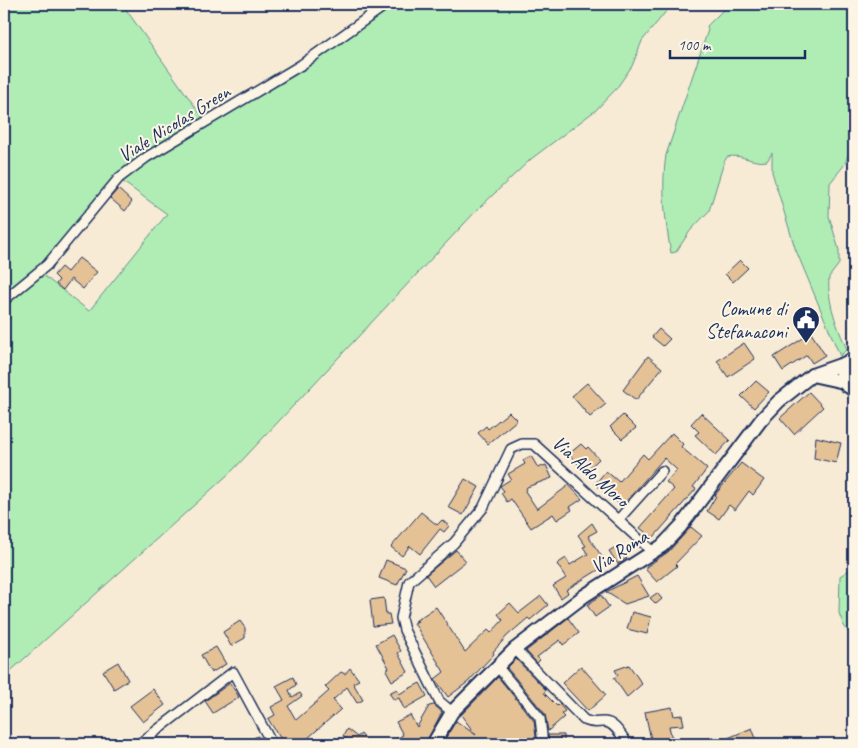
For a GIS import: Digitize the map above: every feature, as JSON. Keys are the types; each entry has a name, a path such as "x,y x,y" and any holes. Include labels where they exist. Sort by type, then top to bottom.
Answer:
{"street":[{"name":"Viale Nicolas Green","path":"4,300 47,265 119,178 147,157 301,65 387,4"},
{"name":"Via Roma","path":"433,744 452,712 514,649 584,596 653,552 681,526 760,420 784,396 812,375 851,360"},
{"path":"849,386 842,374 851,360"},
{"path":"812,375 849,386"},
{"name":"Via Aldo Moro","path":"452,712 439,701 404,630 401,618 405,597 409,582 454,544 483,508 511,450 522,444 534,444 653,552"},
{"path":"618,520 662,471"},
{"path":"514,649 584,720 595,724 605,722 613,725 628,744"},
{"path":"496,666 540,718 543,744"},
{"path":"139,744 234,672 272,744"}],"green space":[{"path":"4,4 122,4 206,122 387,4 672,4 642,41 632,66 616,89 596,110 531,159 478,209 233,470 4,677 4,329 10,317 4,305","holes":["119,179 167,214 89,311 39,272"]},
{"path":"729,4 854,4 854,143 852,143 845,164 830,183 829,216 839,250 839,264 829,277 830,296 836,323 847,349 840,356 795,248 772,172 772,153 767,161 762,162 737,156 727,157 709,211 690,231 676,252 671,253 664,204 666,155 708,30 707,26"},
{"path":"854,567 854,641 843,624 839,613 840,576"}],"building":[{"path":"118,189 132,202 125,211 110,198"},
{"path":"79,258 97,272 83,289 71,279 63,290 56,284 59,280 54,275 61,267 67,272"},
{"path":"740,260 748,268 733,282 725,274"},
{"path":"659,329 670,339 663,346 652,337"},
{"name":"Comune di Stefanaconi","path":"811,333 825,355 812,363 807,355 783,371 774,357"},
{"path":"744,343 755,359 728,377 717,361"},
{"path":"648,356 662,368 636,400 623,390"},
{"path":"756,381 769,392 754,408 741,396"},
{"path":"587,383 606,404 590,417 572,396"},
{"path":"809,392 823,407 794,434 780,418"},
{"path":"509,412 517,420 488,444 478,433 486,426 488,429"},
{"path":"701,413 730,440 716,455 695,435 699,432 691,424"},
{"path":"623,415 636,428 622,439 610,427"},
{"path":"672,433 683,444 681,447 707,469 693,487 696,489 653,538 640,528 674,489 666,482 677,470 664,458 622,506 595,484 606,471 619,482 643,454 648,459"},
{"path":"816,437 841,443 836,463 814,458"},
{"path":"581,444 586,449 588,447 599,459 585,472 569,454"},
{"path":"531,456 538,468 546,465 552,478 527,487 525,491 537,509 569,485 582,499 570,507 572,510 557,520 553,514 531,528 511,499 507,502 501,493 504,491 500,486 511,479 508,474 525,464 523,460"},
{"path":"741,463 764,480 753,495 749,491 735,510 729,505 719,519 707,511 715,495"},
{"path":"465,479 479,487 463,515 448,507"},
{"path":"421,512 437,525 442,520 449,526 444,532 440,529 420,554 410,546 402,556 391,547"},
{"path":"592,523 597,531 588,536 604,560 600,563 603,567 566,590 568,593 561,598 553,586 566,578 557,564 566,558 570,565 588,554 583,547 586,546 578,535"},
{"path":"691,527 702,536 675,564 677,566 657,582 646,570 646,567 668,552"},
{"path":"619,545 627,558 618,564 609,551"},
{"path":"456,550 466,561 434,586 426,575"},
{"path":"386,560 406,568 397,585 379,578"},
{"path":"637,576 649,596 625,604 606,592"},
{"path":"657,593 662,599 656,604 650,598"},
{"path":"601,595 609,607 595,617 587,605"},
{"path":"541,596 548,605 530,620 528,618 507,636 493,652 494,654 468,682 448,697 435,679 444,672 414,623 418,621 415,621 436,607 465,652 488,630 491,633 503,620 498,614 510,603 519,613"},
{"path":"384,598 386,614 389,614 391,624 373,626 370,600"},
{"path":"632,612 651,617 647,634 627,629"},
{"path":"568,618 579,633 563,645 560,640 537,657 540,660 537,663 526,651"},
{"path":"240,621 245,628 245,638 231,646 223,632"},
{"path":"392,635 401,651 398,653 408,672 392,681 386,670 389,668 376,644"},
{"path":"216,647 226,664 211,673 201,655"},
{"path":"516,659 546,690 544,693 565,711 561,714 564,717 548,731 545,714 507,668"},
{"path":"118,662 128,680 114,689 103,671"},
{"path":"629,665 642,684 627,697 614,678 618,675 615,670"},
{"path":"581,666 606,695 588,711 562,683"},
{"path":"350,668 359,680 353,683 363,700 357,703 347,687 333,700 341,709 308,738 314,744 284,744 268,719 275,715 271,707 284,700 276,686 293,677 296,685 289,690 292,697 300,693 302,696 288,706 296,720 329,691 325,687 341,672 345,674"},
{"path":"498,677 534,721 537,744 521,744 521,739 502,744 442,744 456,721 476,735 461,715"},
{"path":"230,683 239,697 213,713 205,701"},
{"path":"420,683 427,696 404,709 399,698 394,700 389,693 397,689 399,694"},
{"path":"153,689 165,705 143,722 130,706"},
{"path":"434,705 442,712 425,744 387,744 403,735 396,722 410,715 417,727 429,706"},
{"path":"672,707 674,716 682,715 684,725 669,726 673,744 652,744 645,712"},
{"path":"752,728 758,744 716,744 716,743"},
{"path":"347,729 357,737 361,734 366,740 365,744 346,744 350,742 343,736"},
{"path":"548,735 564,735 564,744 549,744"},
{"path":"258,736 262,744 240,744"}],"place":[{"name":"Comune di Stefanaconi","path":"806,344"}]}
